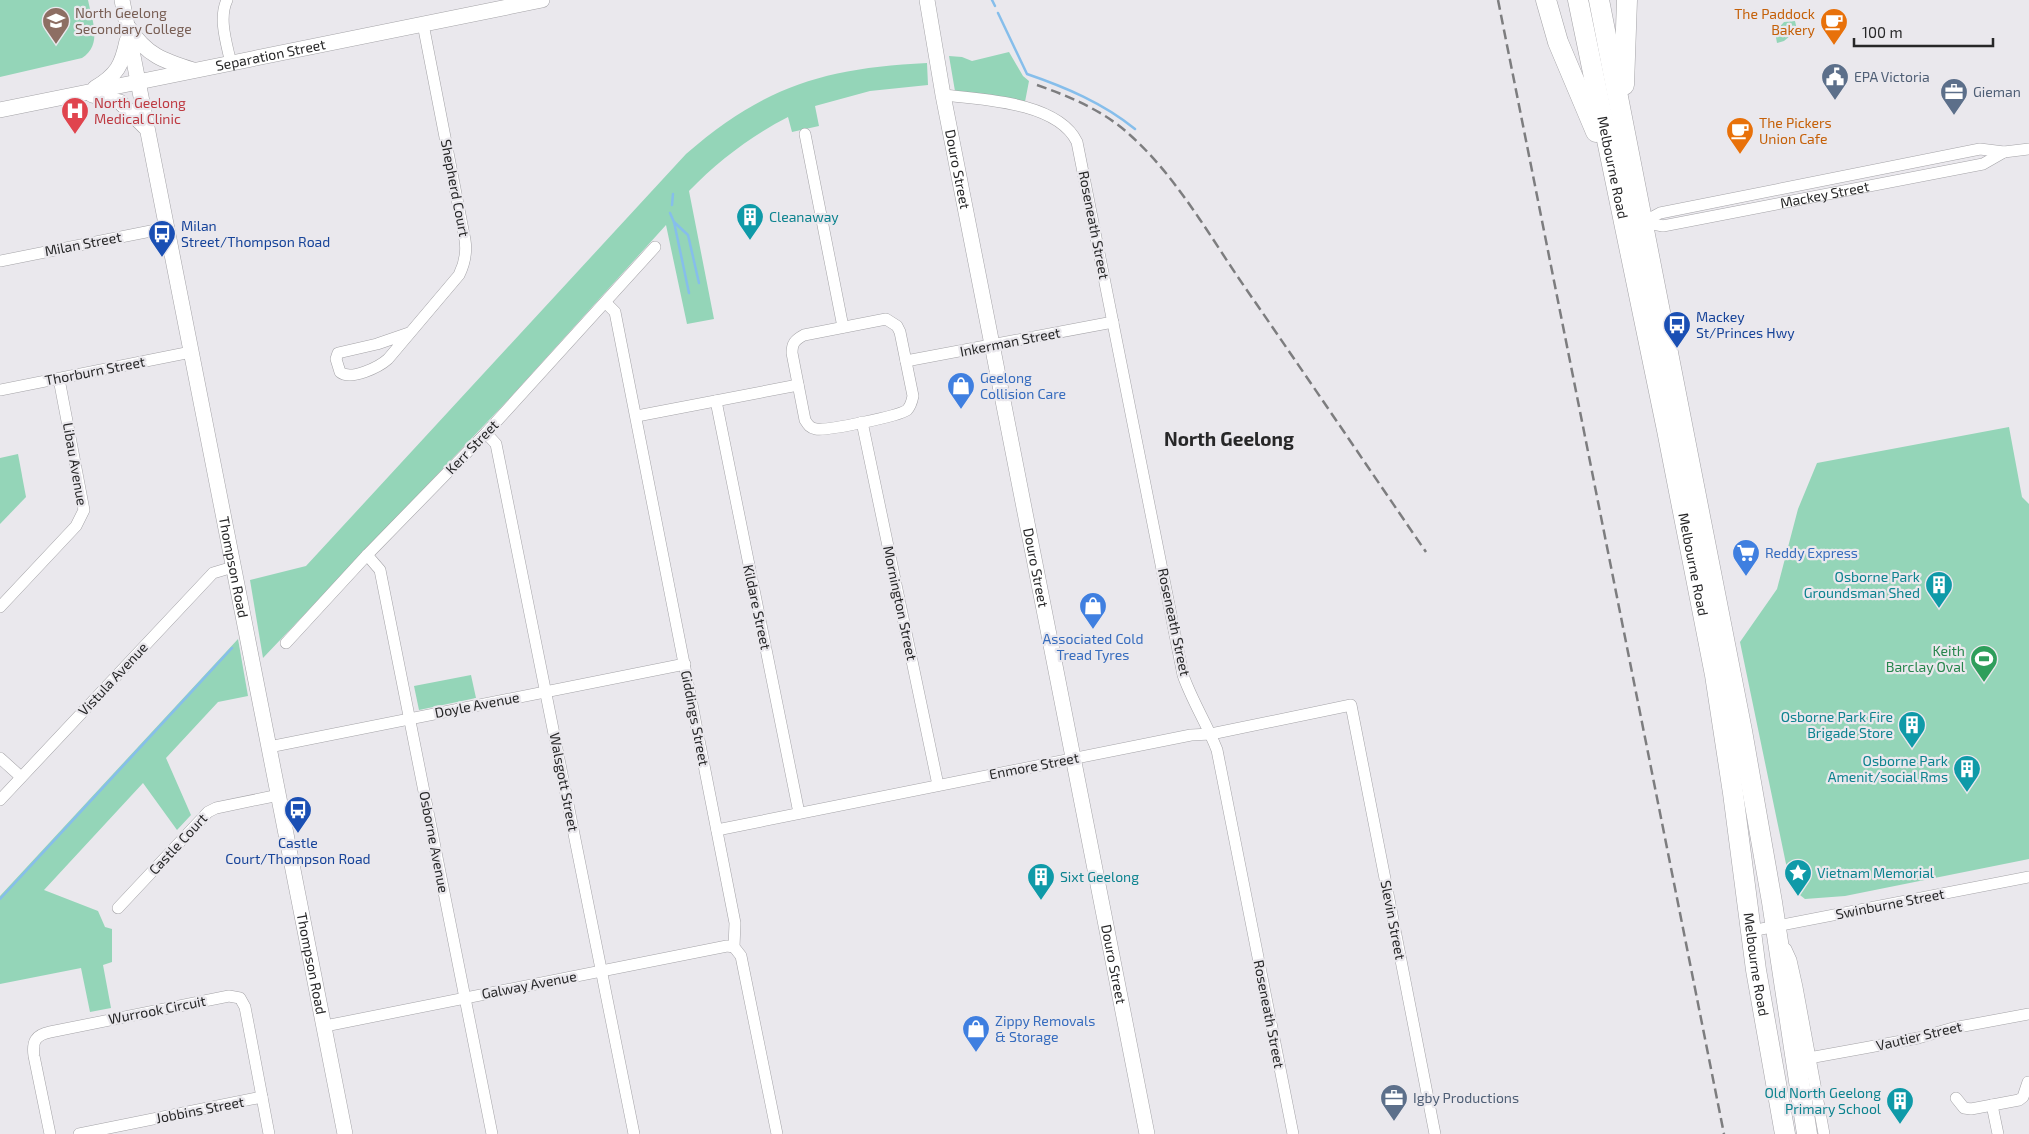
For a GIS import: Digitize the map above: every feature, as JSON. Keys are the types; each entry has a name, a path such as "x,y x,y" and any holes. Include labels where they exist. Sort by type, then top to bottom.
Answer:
{"highway":[{"path":"1546,0 1558,42 1595,128 1616,190"},
{"name":"Melbourne Road","path":"1578,0 1616,190 1633,224 1742,731 1807,1134"},
{"name":"Melbourne Road","path":"1599,0 1624,123 1633,224 1667,430 1722,712 1751,931 1785,1134"},
{"path":"1624,123 1627,0"}],"main road":[{"name":"Thompson Road","path":"122,0 346,1134"},
{"name":"Separation Street","path":"0,110 542,0"},
{"name":"Douro Street","path":"927,0 943,95 1147,1134"},
{"path":"127,30 153,54 169,62 196,71"},
{"path":"85,93 107,81 116,72 123,58 127,30"},
{"path":"85,93 103,96 120,102 146,128"}],"street":[{"path":"227,0 222,9 231,64"},
{"name":"Shepherd Court","path":"409,333 338,354 336,359 340,372 346,375 377,367 388,358 459,275 467,251 423,24"},
{"name":"Roseneath Street","path":"943,95 1015,103 1060,122 1073,135 1080,150 1183,675 1217,750 1293,1134"},
{"path":"806,134 843,327"},
{"name":"Mackey Street","path":"1633,224 1660,214 1980,149 2004,152 2029,149"},
{"name":"Mackey Street","path":"1633,224 1663,226 1983,164 2004,152"},
{"path":"1731,200 1734,212"},
{"name":"Milan Street","path":"0,260 166,228"},
{"name":"Kerr Street","path":"286,643 367,555 486,433 655,247"},
{"name":"Giddings Street","path":"606,303 616,312 735,923 734,947 741,956 777,1134"},
{"path":"886,319 893,322 900,332 906,361 913,396 912,404 907,410 862,422 818,429 809,427 805,420 792,353 792,345 796,339 804,335 886,319"},
{"name":"Inkerman Street","path":"906,361 1113,322"},
{"name":"Thorburn Street","path":"0,390 191,352"},
{"name":"Libau Avenue","path":"0,607 76,526 84,510 59,378"},
{"path":"637,416 798,384"},
{"name":"Kildare Street","path":"716,401 799,813"},
{"name":"Mornington Street","path":"862,422 938,784"},
{"name":"Walsgott Street","path":"486,433 496,444 634,1134"},
{"name":"Osborne Avenue","path":"367,555 380,570 492,1134"},
{"name":"Vistula Avenue","path":"0,800 213,573 233,567"},
{"name":"Doyle Avenue","path":"269,747 685,664"},
{"name":"Enmore Street","path":"717,830 938,784 1191,735 1211,734 1351,705"},
{"name":"Slevin Street","path":"1351,705 1435,1134"},
{"path":"0,758 21,777"},
{"name":"Castle Court","path":"118,908 208,812 216,808 279,795"},
{"name":"Swinburne Street","path":"1751,931 1776,934 2029,877"},
{"path":"1776,934 1791,960 1824,1134"},
{"name":"Galway Avenue","path":"325,1026 602,970 727,946 734,947"},
{"name":"Wurrook Circuit","path":"50,1134 33,1045 36,1038 50,1032 229,996 240,998 245,1007 269,1134"},
{"name":"Vautier Street","path":"1809,1058 1918,1038 1997,1019 2029,1014"},
{"path":"1956,1098 1964,1108 1970,1109 2019,1100 2023,1097 2028,1082"},
{"name":"Jobbins Street","path":"80,1134 262,1097"},
{"path":"1992,1105 1998,1134"}],"green space":[{"name":"North Geelong Secondary College","path":"0,0 88,0 94,32 92,46 82,58 0,77"},
{"path":"1795,21 1797,30 1784,41 1777,43 1775,32 1784,22"},
{"path":"1009,52 1023,76 1029,81 1024,107 956,97 949,56 962,57 972,61"},
{"path":"927,63 928,85 870,91 815,106 819,126 792,132 788,117 748,141 712,169 689,191 714,319 687,324 666,225 508,400 263,658 250,580 306,566 686,154 742,112 798,85 826,76 857,70"},
{"path":"2009,427 2022,497 2029,504 2029,859 1845,896 1805,899 1791,888 1740,642 1777,589 1798,509 1817,463"},
{"path":"18,454 26,497 0,524 0,458"},
{"path":"238,639 248,696 218,702 166,758 191,815 177,830 143,783 44,890 98,911 105,927 112,929 112,962 103,965 111,1008 90,1012 81,968 0,984 0,896"},
{"path":"471,675 476,698 419,710 414,686"}],"waterway":[{"path":"992,0 995,6"},
{"path":"998,13 1027,74 1055,84 1097,104 1135,129"},
{"path":"672,205 673,194"},
{"path":"670,213 674,222 688,235 699,283"},
{"path":"674,222 689,293"},
{"path":"0,899 232,648"}],"railway":[{"path":"1498,0 1724,1134"},
{"path":"1037,85 1075,100 1120,126 1147,151 1177,187 1426,552"}],"place":[{"name":"North Geelong Secondary College","path":"56,45"},
{"name":"The Paddock Bakery","path":"1834,46"},
{"name":"EPA Victoria","path":"1835,101"},
{"name":"Gieman","path":"1954,116"},
{"name":"North Geelong Medical Clinic","path":"75,135"},
{"name":"The Pickers Union Cafe","path":"1740,155"},
{"name":"Cleanaway","path":"750,241"},
{"name":"Milan Street/Thompson Road","path":"162,258"},
{"name":"Mackey St/Princes Hwy","path":"1677,349"},
{"name":"Geelong Collision Care","path":"961,410"},
{"name":"Reddy Express","path":"1746,577"},
{"name":"Osborne Park Groundsman Shed","path":"1939,609"},
{"name":"Associated Cold Tread Tyres","path":"1093,630"},
{"name":"Keith Barclay Oval","path":"1984,683"},
{"name":"Osborne Park Fire Brigade Store","path":"1912,749"},
{"name":"Osborne Park Amenit/social Rms","path":"1967,793"},
{"name":"Castle Court/Thompson Road","path":"298,834"},
{"name":"Vietnam Memorial","path":"1798,897"},
{"name":"Sixt Geelong","path":"1041,901"},
{"name":"Zippy Removals & Storage","path":"976,1053"},
{"name":"Igby Productions","path":"1394,1122"},
{"name":"Old North Geelong Primary School","path":"1900,1125"}],"district":[{"name":"North Geelong","path":"1229,439"}]}
